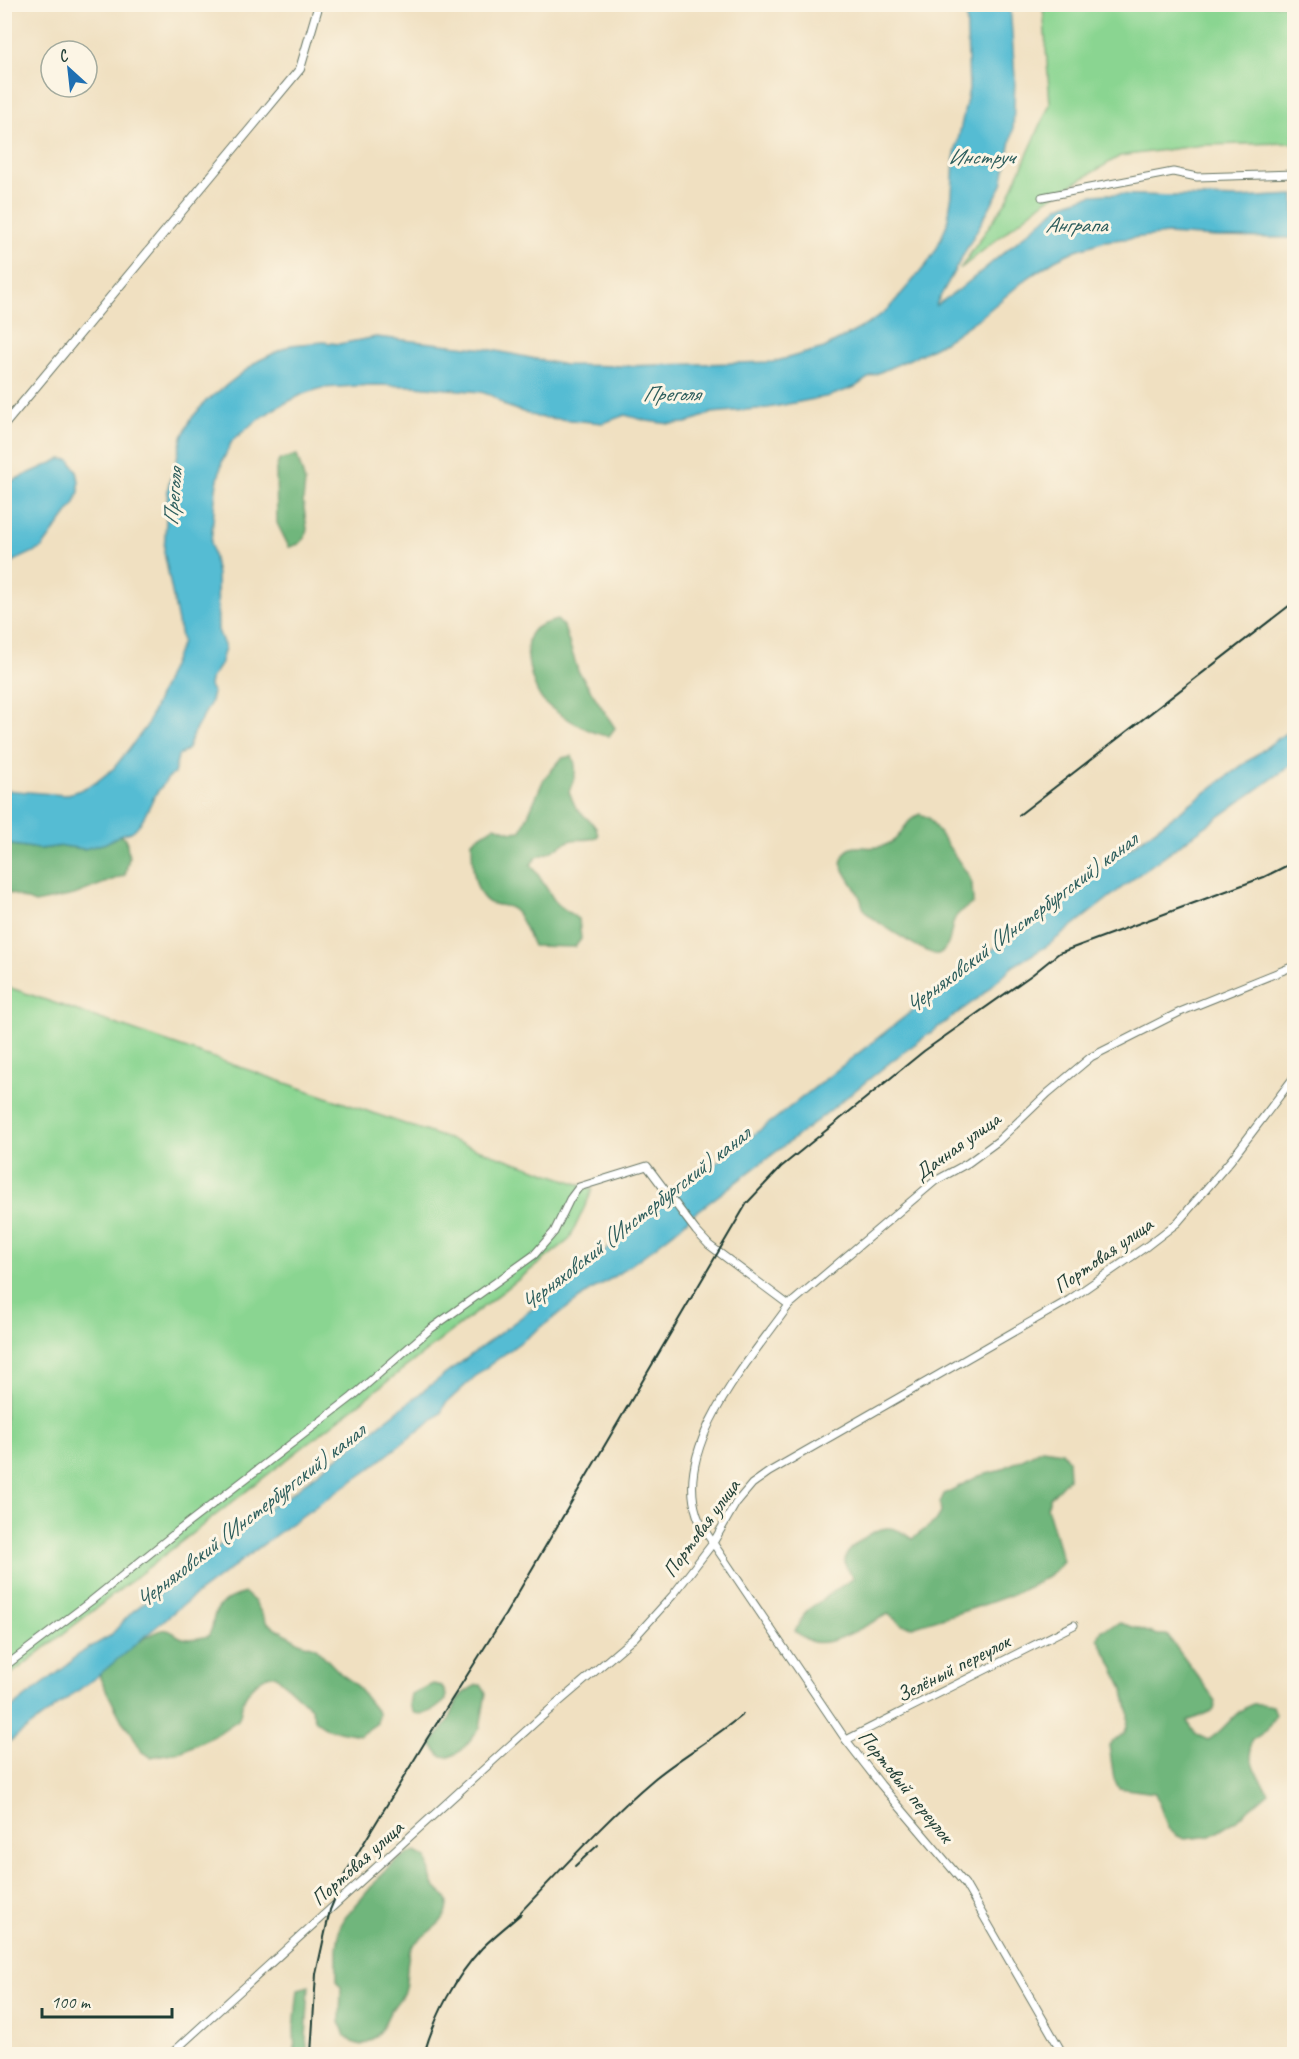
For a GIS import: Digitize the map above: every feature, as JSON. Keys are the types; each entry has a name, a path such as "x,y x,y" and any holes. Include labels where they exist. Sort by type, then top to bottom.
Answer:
{"street":[{"path":"4,425 300,69 319,4"},
{"path":"1042,197 1173,172 1197,177 1294,174"},
{"name":"Дачная улица","path":"712,1543 697,1516 693,1497 693,1478 701,1438 724,1395 789,1305 935,1180 968,1163 998,1141 1048,1093 1091,1057 1180,1012 1294,966"},
{"name":"Портовая улица","path":"171,2055 531,1727 635,1637 673,1595 712,1543 736,1503 752,1484 1069,1300 1147,1246 1177,1223 1231,1160 1294,1077"},
{"path":"4,1667 352,1397 429,1330 534,1255 555,1232 570,1199 579,1187 647,1166 696,1232 718,1253 789,1305"},
{"name":"Портовый переулок","path":"712,1543 846,1740 965,1884 1063,2055"},
{"name":"Зелёный переулок","path":"846,1740 1074,1625"}],"green space":[{"path":"1043,5 1294,5 1294,143 1203,145 1120,156 1046,200 960,269 1007,200 1050,104"},
{"path":"297,455 305,482 303,501 307,529 305,538 299,544 289,547 277,523 276,469 279,460"},
{"path":"557,620 564,627 578,671 615,728 609,736 584,728 557,712 544,702 536,688 529,667 529,638 537,627"},
{"path":"572,756 575,770 569,792 576,808 596,827 598,836 569,841 537,857 531,864 556,903 579,920 581,939 575,947 533,946 516,912 507,906 490,903 480,892 474,875 472,841 495,826 512,832 521,831 544,779 562,758"},
{"path":"920,814 929,818 969,876 972,884 973,903 956,916 948,943 938,954 924,950 890,930 866,912 841,863 844,855 852,848 876,847 890,843 909,821"},
{"path":"120,835 126,838 129,858 125,875 74,895 35,903 5,891 4,844 40,849 63,846 84,849"},
{"path":"5,986 593,1189 569,1240 5,1679"},
{"path":"1042,1449 1062,1452 1068,1460 1069,1478 1050,1498 1047,1507 1063,1561 1053,1572 1037,1583 994,1601 912,1627 902,1625 888,1614 850,1634 819,1643 804,1638 795,1631 806,1611 853,1578 845,1562 854,1545 875,1532 887,1528 897,1530 912,1539 936,1521 941,1513 940,1503 944,1494"},
{"path":"245,1593 255,1602 267,1623 301,1643 315,1647 341,1674 354,1683 378,1713 377,1723 360,1735 328,1729 316,1721 311,1708 275,1675 270,1675 260,1680 248,1693 238,1720 214,1736 182,1751 151,1757 142,1752 122,1721 100,1674 132,1647 160,1631 167,1630 187,1639 208,1636 218,1608 230,1599"},
{"path":"1120,1623 1158,1635 1167,1635 1216,1701 1214,1710 1188,1721 1193,1731 1201,1737 1208,1740 1214,1736 1246,1707 1253,1704 1273,1706 1276,1714 1267,1730 1251,1741 1250,1748 1254,1768 1269,1792 1234,1822 1211,1836 1184,1839 1176,1835 1168,1828 1155,1793 1119,1788 1114,1779 1109,1745 1124,1733 1128,1722 1128,1711 1121,1685 1098,1638 1102,1630"},
{"path":"433,1684 442,1686 446,1700 428,1713 414,1713 409,1705 411,1694"},
{"path":"477,1685 481,1685 486,1693 480,1728 462,1750 450,1757 441,1756 432,1745 433,1741 448,1722 460,1696"},
{"path":"414,1851 427,1858 433,1884 447,1899 448,1906 443,1919 412,1947 408,1956 403,1994 382,2029 371,2040 361,2045 345,2036 340,2022 341,1987 337,1982 337,1949 340,1927 383,1873 397,1860"},
{"path":"309,1986 306,2039 308,2054 295,2054 294,2029 298,1989"}],"water":[{"name":"Преголя","path":"966,5 1010,5 1015,78 1013,131 1002,185 935,306 960,289 1060,206 1092,195 1239,198 1294,195 1294,238 1167,234 1105,241 1076,250 1055,260 1026,279 982,316 944,342 871,376 855,387 830,396 768,408 712,413 686,423 670,424 647,421 625,415 603,423 537,417 506,406 493,396 481,392 415,386 373,385 322,388 303,394 274,409 251,425 232,441 222,462 216,488 211,543 217,575 218,630 225,648 220,665 210,680 209,686 213,693 210,704 193,734 188,749 178,756 174,774 155,795 142,821 135,829 106,843 84,849 63,846 40,849 5,844 5,790 65,795 80,790 95,783 114,768 146,727 182,642 164,552 168,488 182,437 191,419 206,401 258,361 291,345 323,342 339,344 376,337 487,349 565,365 623,366 773,362 824,348 870,323 889,308 927,264 947,224 954,159 969,89"},
{"path":"61,459 70,460 77,471 79,492 75,503 42,548 14,561 5,576 5,484"},
{"path":"1294,727 1294,763 1142,872 1047,946 1013,966 981,996 893,1060 690,1217 655,1247 593,1289 480,1372 445,1404 441,1413 367,1471 289,1525 181,1606 100,1674 5,1745 5,1713 69,1664 77,1655 110,1636 132,1612 170,1587 257,1514 288,1496 548,1297 672,1196 776,1118 954,978"}],"railway":[{"path":"1019,815 1294,602"},
{"path":"311,2054 316,1974 330,1910 345,1874 505,1615 747,1203 781,1167 924,1051 1059,953 1264,877 1294,862"},
{"path":"514,1919 635,1795 743,1714"},
{"path":"575,1866 598,1845"},
{"path":"424,2054 440,2011 463,1971 482,1948 521,1914"}],"water label":[{"name":"Инструч","path":"981,157"},
{"name":"Анграпа","path":"1076,225"},
{"name":"Черняховский (Инстербургский) канал","path":"1021,923"},
{"name":"Черняховский (Инстербургский) канал","path":"635,1219"},
{"name":"Черняховский (Инстербургский) канал","path":"250,1516"}]}
